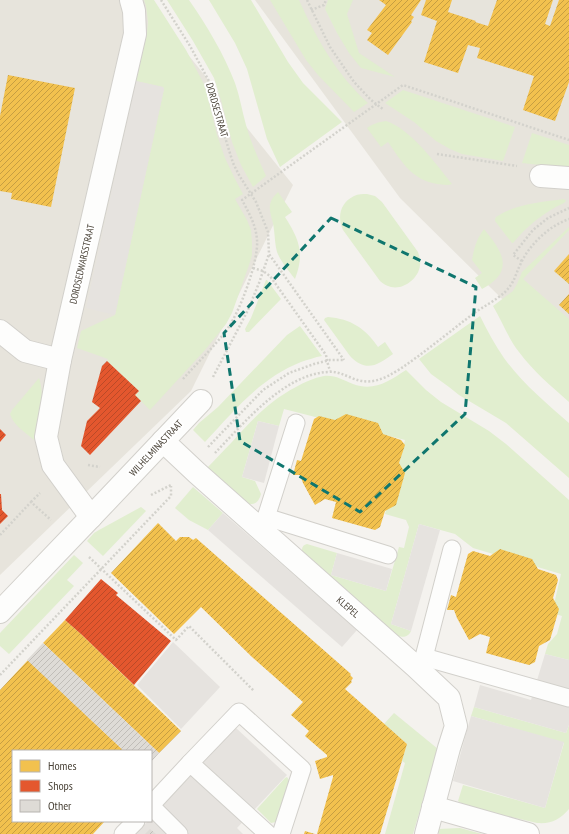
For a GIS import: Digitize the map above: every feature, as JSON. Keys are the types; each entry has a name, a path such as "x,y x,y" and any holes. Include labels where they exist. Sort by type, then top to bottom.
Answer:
{"street":[{"name":"DORDSEDWARSSTRAAT","path":"91,517 53,465 46,437 60,360 136,34 134,10 131,0"},
{"path":"541,176 569,178"},
{"path":"0,331 25,351 60,360"},
{"name":"WILHELMINASTRAAT","path":"0,612 201,401"},
{"name":"KLEPEL","path":"163,441 193,469 264,524 419,662 449,698 456,726 426,834"},
{"path":"433,807 528,834"}],"lane":[{"path":"296,423 264,524 388,555"},
{"path":"452,548 419,662 569,698"},
{"path":"152,805 239,712 302,770 281,834"},
{"path":"190,763 268,834"},
{"path":"152,807 179,834"},
{"path":"123,834 135,822"}],"path":[{"name":"DORDSESTRAAT","path":"161,0 190,46 210,83 233,163 256,202 268,232 269,254"},
{"path":"307,0 330,47 354,82 384,110"},
{"path":"311,10 324,5 326,0"},
{"path":"179,383 226,331 242,299 256,255 257,241 255,228 242,200 403,85 569,140"},
{"path":"437,154 523,167 541,176"},
{"path":"522,261 513,256 533,230 548,218 569,208"},
{"path":"0,674 171,496 171,486 193,469 264,403 285,387 315,373 330,372 340,374 354,380 367,382 386,378 483,306 504,293 512,284 525,255 532,246 552,228 569,219"},
{"path":"201,401 248,310 269,254"},
{"path":"193,469 234,419 263,390 289,373 314,364 327,361 344,360 269,254"},
{"path":"252,268 263,271 270,276 326,355 330,372"},
{"path":"0,535 70,462 104,468"},
{"path":"31,502 176,640 189,626 260,698 250,722"}],"highlighted area":[{"path":"331,218 476,287 465,414 360,512 240,441 224,333"}],"shaded area":[{"path":"0,0 144,0 293,185 191,391 0,575"},
{"path":"255,0 569,0 569,365 400,198"},
{"path":"136,81 163,87 164,89 115,315 86,308"},
{"path":"258,421 279,426 264,483 242,477"},
{"path":"223,513 357,630 342,647 208,530"},
{"path":"419,524 440,530 411,631 391,624"},
{"path":"337,553 392,569 386,591 331,575"},
{"path":"173,642 220,687 181,729 137,685"},
{"path":"545,654 569,660 569,725 566,733 474,707 480,685 531,700"},
{"path":"471,716 564,742 545,808 453,781"},
{"path":"236,728 287,775 237,828 243,834 135,834 147,822 152,822 152,817"}],"green space":[{"path":"144,0 154,0 186,50 205,86 217,135 225,158 243,194 235,199 251,230 252,243 252,255 249,265 232,313 226,324 205,350 150,410 135,395 139,391 107,361 108,359 77,348 81,331 115,315 164,89 163,87 136,81 147,33 148,22"},
{"path":"167,0 189,0 209,30 226,61 237,88 250,138 266,176 253,187 241,165 232,142 214,78"},
{"path":"209,0 251,0 288,62 303,83 342,122 280,167 267,139 247,69 235,43"},
{"path":"270,0 299,0 328,55 357,92 368,103 354,112 318,75 306,60"},
{"path":"328,0 353,0 347,14 359,53 395,77 361,68 349,53 325,9"},
{"path":"403,90 515,127 503,161 462,154 436,141 414,122 385,103"},
{"path":"386,121 405,131 414,139 431,157 452,184 446,185 428,182 408,169 388,142 381,147 367,128 376,123"},
{"path":"532,133 569,145 569,167 522,163"},
{"path":"278,192 292,212 285,217 294,232 299,246 300,261 295,279 285,266 276,249 270,206 273,197"},
{"path":"359,194 375,196 382,202 418,252 420,261 419,270 410,282 401,287 391,287 380,281 343,230 341,225 340,215 346,202"},
{"path":"564,199 566,201 564,203 536,220 513,243 495,221 496,217 520,206"},
{"path":"569,227 569,230 523,279 569,319 569,402 542,378 524,359 515,347 493,306 513,291 522,272"},
{"path":"484,229 500,252 503,265 497,278 482,289 475,278 482,273 472,260 476,243"},
{"path":"266,280 281,299 249,332 246,332 245,329"},
{"path":"480,316 497,348 511,367 535,392 569,423 569,478 506,423 459,395 431,374 419,359"},
{"path":"328,317 350,322 363,330 378,347 385,342 393,354 372,366 361,364 350,356 324,320"},
{"path":"300,326 322,356 301,362 272,377 248,396 205,442 193,430 218,407 287,335"},
{"path":"406,370 426,390 441,402 489,431 506,444 569,500 569,660 545,654 548,644 557,634 562,616 552,613 561,574 473,548 455,534 419,524 391,624 411,631 408,635 402,637 398,636 302,551 303,546 307,544 337,553 331,575 386,591 399,547 404,548 409,527 406,520 385,514 405,440 284,409 279,426 258,421 242,477 255,481 261,494 257,502 248,504 206,469 261,412 277,398 302,383 328,376 368,387 381,384"},
{"path":"39,378 42,402 34,440 14,422 10,414"},
{"path":"193,487 223,513 208,530 189,520 175,508"},
{"path":"141,507 146,511 103,556 87,541 94,533"},
{"path":"74,555 83,563 67,580 74,586 9,654 0,646 0,633"},
{"path":"474,707 566,733 569,725 569,809 562,816 551,822 537,823 467,807 458,801 463,785 545,808 564,743 471,716"},
{"path":"394,713 438,749 413,834 385,834 405,763 402,761 407,744 384,724"},
{"path":"287,777 289,780 277,821 271,823 257,809"},
{"path":"460,828 482,834 439,834 438,832 438,829"}],"building: Homes":[{"path":"379,0 421,0 411,15 414,17 411,21 412,22 388,55 367,40 372,33 367,30 386,5"},
{"path":"426,0 452,0 448,12 488,26 497,0 553,0 545,24 550,26 559,0 569,0 569,82 555,121 523,110 534,76 477,58 480,48 468,45 458,73 424,62 437,21 421,15"},
{"path":"8,75 75,88 51,207 11,199 12,193 0,191 0,116"},
{"path":"569,254 569,284 554,271"},
{"path":"569,294 569,314 559,305"},
{"path":"346,414 378,423 383,434 401,440 405,445 399,463 405,473 396,505 385,511 380,527 375,530 332,518 336,502 325,499 315,505 300,475 293,475 297,460 301,461 314,419 319,416 335,420"},
{"path":"158,523 176,541 180,537 189,537 193,540 196,538 351,674 350,675 353,678 351,681 352,682 345,689 407,744 380,834 317,834 333,775 320,779 315,761 327,757 327,755 305,736 309,731 291,715 303,702 252,657 201,607 174,634 111,573"},
{"path":"500,549 532,559 538,569 556,575 558,580 553,598 559,609 550,640 539,646 535,662 529,665 486,653 490,637 480,634 469,640 454,610 447,610 451,595 456,597 468,554 473,551 490,556"},
{"path":"65,620 181,731 159,753 43,643"},
{"path":"28,660 123,750 12,750 12,822 104,822 93,834 0,834 0,690"},
{"path":"305,831 315,834 304,834"}],"building: Shops":[{"path":"107,361 139,391 135,395 141,401 90,455 81,446 87,421 100,408 92,402 102,366"},
{"path":"0,429 6,435 0,442"},
{"path":"0,494 2,510 8,516 0,524"},
{"path":"101,579 118,593 116,595 171,641 134,685 65,620"}],"building: Other":[{"path":"43,643 159,753 152,761 152,750 123,750 27,660"},
{"path":"150,829 156,834 145,834"}]}
